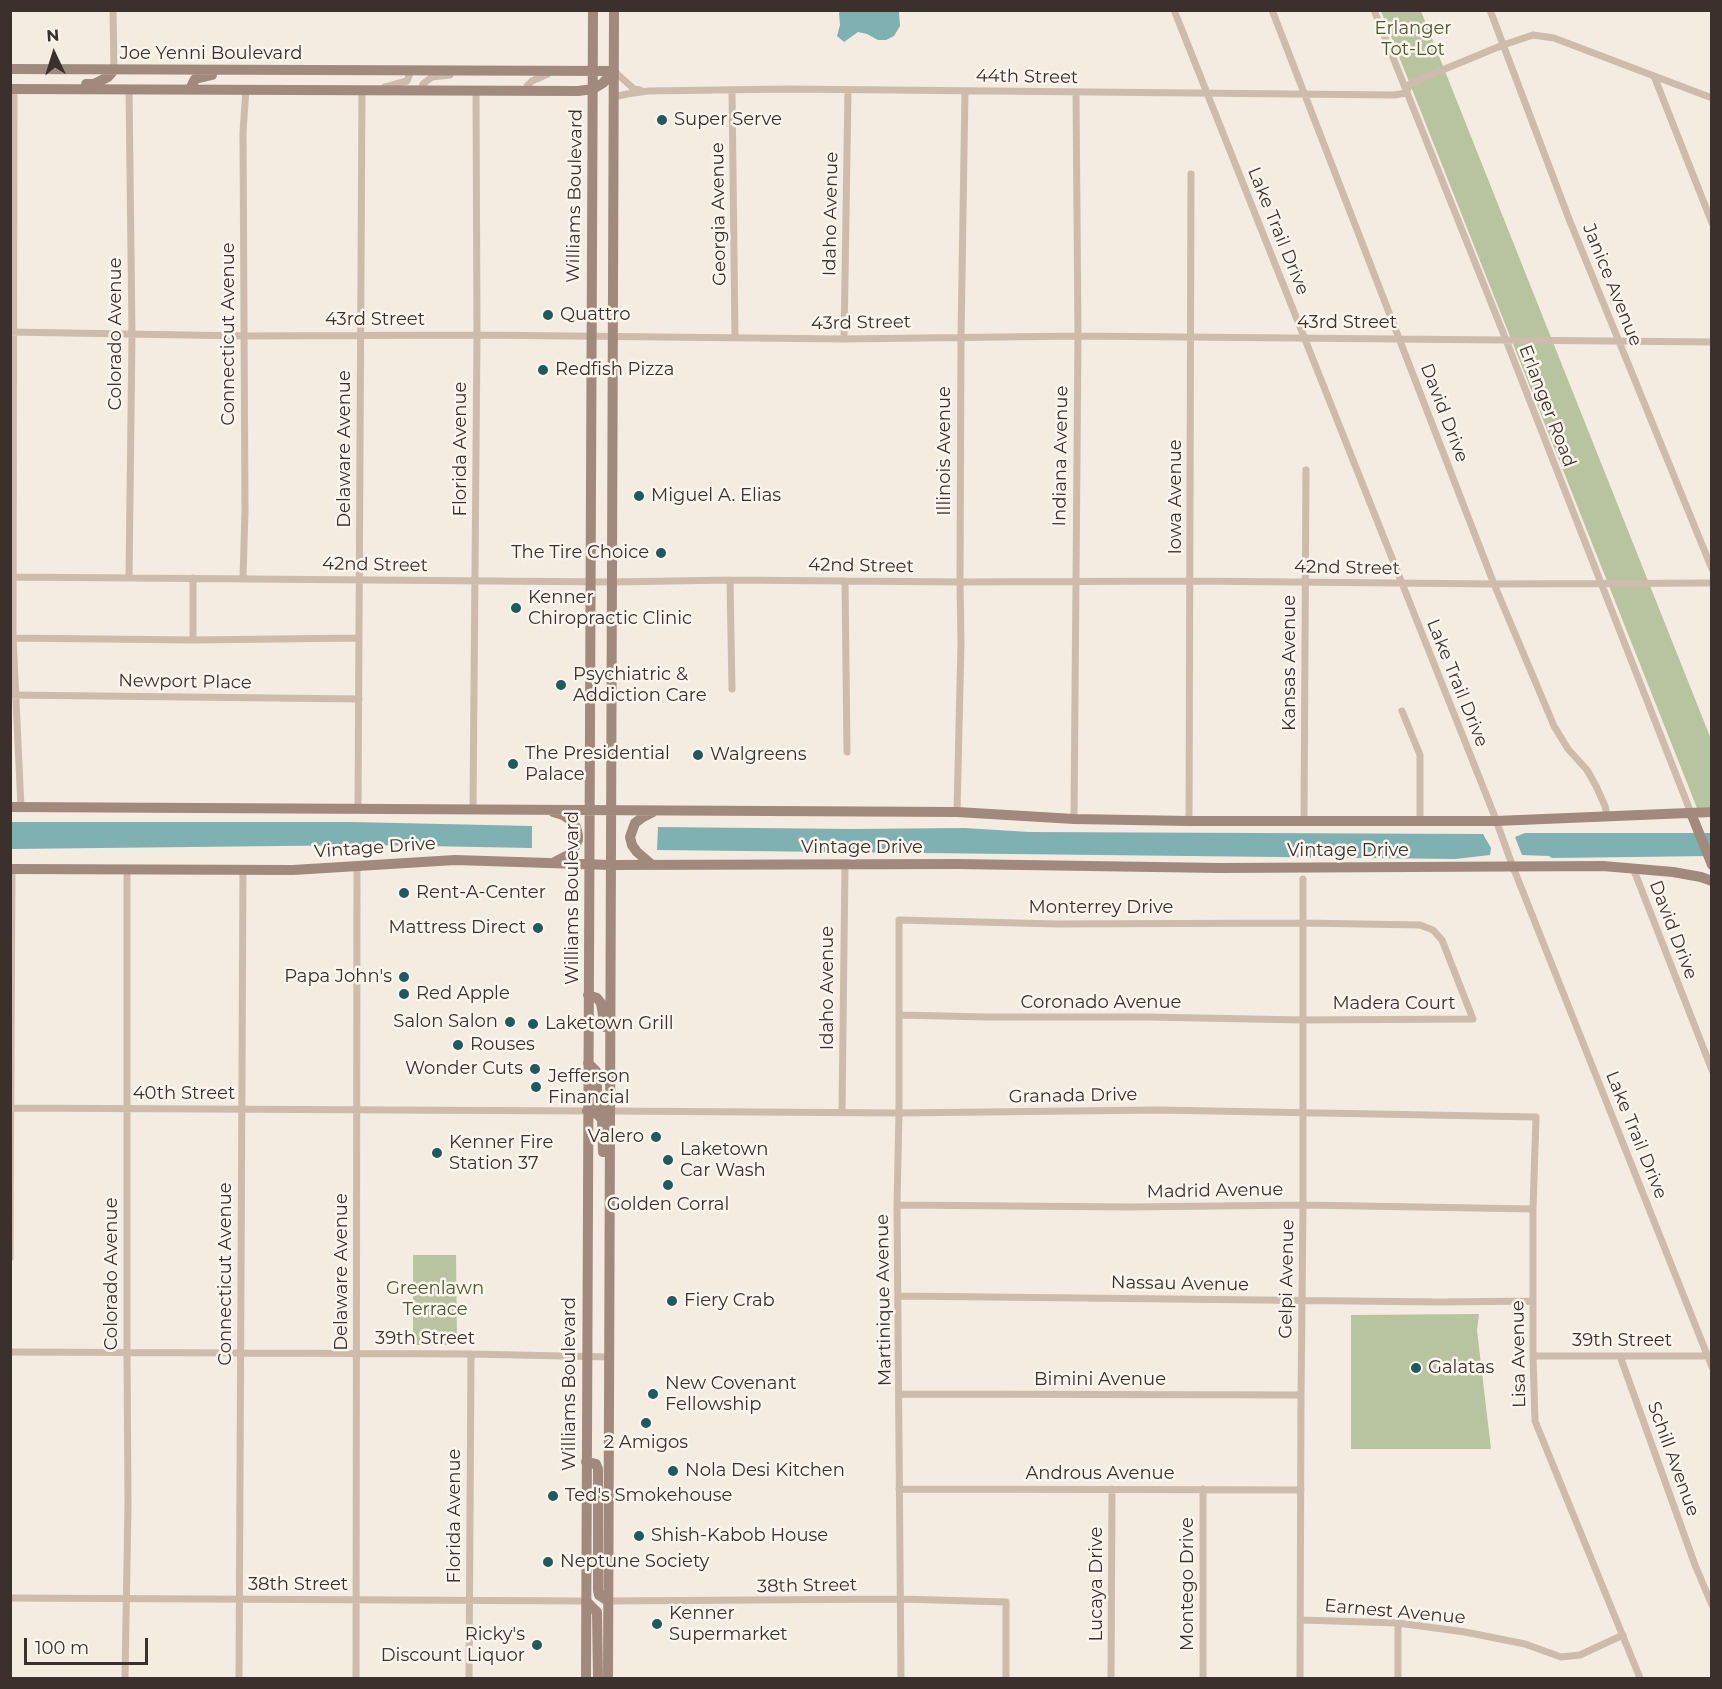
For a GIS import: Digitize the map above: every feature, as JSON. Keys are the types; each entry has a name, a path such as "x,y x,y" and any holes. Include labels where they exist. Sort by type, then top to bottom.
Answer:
{"street":[{"path":"45,89 74,84 94,84 108,77 114,70 113,10"},
{"name":"Williams Boulevard","path":"586,1678 593,10"},
{"name":"Williams Boulevard","path":"608,1678 614,10"},
{"name":"Lake Trail Drive","path":"1174,10 1712,1367"},
{"name":"David Drive","path":"1272,10 1494,584 1554,726 1568,749 1587,770 1605,806 1607,816"},
{"name":"Erlanger Road","path":"1374,10 1693,818"},
{"name":"Janice Avenue","path":"1490,10 1569,219 1712,569"},
{"path":"1406,93 1410,84 1503,45 1533,35 1541,35 1712,98"},
{"name":"Joe Yenni Boulevard","path":"13,70 614,71"},
{"path":"190,89 192,82 198,77 239,70"},
{"name":"Joe Yenni Boulevard","path":"365,90 407,81 411,71"},
{"name":"Joe Yenni Boulevard","path":"421,90 423,84 432,77 470,71"},
{"path":"593,89 603,83 614,71"},
{"name":"44th Street","path":"614,71 634,88 648,91"},
{"name":"Joe Yenni Boulevard","path":"525,90 536,78 559,72"},
{"path":"592,72 614,97"},
{"path":"1654,76 1712,223"},
{"path":"12,89 12,638 16,807"},
{"name":"Joe Yenni Boulevard","path":"12,89 578,91 593,89"},
{"name":"Colorado Avenue","path":"129,89 132,335 129,578"},
{"name":"Connecticut Avenue","path":"243,578 245,336 243,132 246,89"},
{"name":"44th Street","path":"614,97 648,91 788,89 1076,93 1394,95 1406,93"},
{"name":"Delaware Avenue","path":"358,808 365,90"},
{"name":"Florida Avenue","path":"473,808 477,335 476,90"},
{"name":"Idaho Avenue","path":"844,339 848,90"},
{"name":"Georgia Avenue","path":"732,91 735,337"},
{"name":"Illinois Avenue","path":"957,812 961,643 961,337 965,91"},
{"name":"Indiana Avenue","path":"1074,819 1078,336 1076,93"},
{"name":"Iowa Avenue","path":"1189,821 1191,174"},
{"name":"43rd Street","path":"12,332 245,336 477,335 844,339 1078,336 1712,342"},
{"name":"Kansas Avenue","path":"1304,820 1306,470"},
{"name":"42nd Street","path":"12,577 590,582 730,580 1712,583"},
{"path":"193,578 193,640"},
{"path":"730,580 732,690"},
{"path":"844,581 846,752"},
{"path":"12,638 193,640 359,638"},
{"name":"Newport Place","path":"13,695 359,699"},
{"path":"1402,711 1420,755 1419,820"},
{"name":"Vintage Drive","path":"16,807 957,812 1074,819 1189,821 1496,821 1607,816 1693,818 1712,812"},
{"path":"545,809 570,820 576,827 578,835 572,852 552,863"},
{"path":"651,864 637,852 630,837 635,823 656,810"},
{"path":"1693,818 1711,862"},
{"name":"Vintage Drive","path":"11,869 243,870 357,867 455,860 611,865 957,864 1220,868 1603,866 1672,872 1712,881"},
{"name":"Idaho Avenue","path":"842,1112 845,864"},
{"name":"Delaware Avenue","path":"356,1678 357,867"},
{"name":"David Drive","path":"1633,868 1712,1071"},
{"path":"10,1258 11,869"},
{"name":"Colorado Avenue","path":"125,1678 128,1504 127,870"},
{"name":"Connecticut Avenue","path":"239,1678 243,870"},
{"name":"Gelpi Avenue","path":"1300,1678 1303,879"},
{"name":"Monterrey Drive","path":"899,920 1056,924 1303,923"},
{"name":"Martinique Avenue","path":"899,920 897,1205 901,1678"},
{"name":"Madera Court","path":"1303,923 1420,925 1433,930 1442,940 1473,1019 1303,1020"},
{"path":"588,996 597,998 601,1003 610,1060"},
{"name":"Coronado Avenue","path":"899,1015 1303,1020"},
{"path":"588,1063 596,1071 598,1105 610,1111"},
{"name":"40th Street","path":"11,1108 588,1111"},
{"name":"Granada Drive","path":"610,1111 898,1113 1158,1110 1536,1118"},
{"path":"588,1111 594,1112 602,1119 603,1152 609,1162"},
{"name":"Lisa Avenue","path":"1536,1118 1533,1209 1533,1356 1536,1421 1640,1678"},
{"name":"Madrid Avenue","path":"897,1205 1130,1207 1303,1205 1533,1209"},
{"name":"Nassau Avenue","path":"899,1296 1533,1301"},
{"name":"39th Street","path":"10,1352 471,1354 609,1357"},
{"name":"Florida Avenue","path":"469,1678 471,1354"},
{"name":"39th Street","path":"1533,1356 1709,1356"},
{"name":"Schill Avenue","path":"1620,1356 1695,1565 1712,1605"},
{"name":"Bimini Avenue","path":"900,1395 1301,1395"},
{"path":"586,1462 596,1464 598,1469 598,1590 599,1596 608,1601"},
{"name":"Androus Avenue","path":"899,1489 1301,1490"},
{"name":"Lucaya Drive","path":"1111,1678 1112,1489"},
{"name":"Montego Drive","path":"1203,1489 1203,1678"},
{"name":"38th Street","path":"10,1598 586,1601"},
{"name":"38th Street","path":"608,1601 900,1599 1005,1602 1006,1678"},
{"path":"586,1601 597,1612 598,1678"},
{"name":"Earnest Avenue","path":"1301,1620 1398,1623 1465,1632 1525,1644 1562,1657 1580,1655 1623,1635"},
{"path":"1398,1623 1398,1678"}],"green space":[{"name":"Erlanger Tot-Lot","path":"1381,11 1421,11 1711,739 1711,807 1697,808"},
{"name":"Greenlawn Terrace","path":"413,1255 456,1255 457,1345 413,1345"},
{"name":"Galatas","path":"1479,1314 1477,1330 1491,1449 1351,1449 1351,1315"}],"water":[{"path":"841,10 899,11 900,26 894,36 886,40 878,40 858,32 844,42 837,36"},
{"path":"10,822 351,822 532,826 532,848 370,845 11,849"},
{"path":"658,827 965,828 1029,832 1483,834 1491,848 1490,855 1455,859 657,850"},
{"path":"1525,833 1711,833 1711,856 1552,858 1522,855 1515,837"}],"place":[{"name":"Super Serve","path":"662,120"},
{"name":"Quattro","path":"548,315"},
{"name":"Redfish Pizza","path":"543,370"},
{"name":"Miguel A. Elias","path":"639,496"},
{"name":"The Tire Choice","path":"661,553"},
{"name":"Kenner Chiropractic Clinic","path":"516,608"},
{"name":"Psychiatric & Addiction Care","path":"561,685"},
{"name":"Walgreens","path":"698,755"},
{"name":"The Presidential Palace","path":"513,764"},
{"name":"Rent-A-Center","path":"404,893"},
{"name":"Mattress Direct","path":"538,928"},
{"name":"Papa John's","path":"404,977"},
{"name":"Red Apple","path":"404,994"},
{"name":"Salon Salon","path":"510,1022"},
{"name":"Laketown Grill","path":"533,1024"},
{"name":"Rouses","path":"458,1045"},
{"name":"Wonder Cuts","path":"535,1069"},
{"name":"Jefferson Financial","path":"536,1087"},
{"name":"Valero","path":"656,1137"},
{"name":"Kenner Fire Station 37","path":"437,1153"},
{"name":"Laketown Car Wash","path":"668,1160"},
{"name":"Golden Corral","path":"668,1185"},
{"name":"Fiery Crab","path":"672,1301"},
{"name":"Galatas","path":"1416,1368"},
{"name":"New Covenant Fellowship","path":"653,1394"},
{"name":"2 Amigos","path":"646,1423"},
{"name":"Nola Desi Kitchen","path":"673,1471"},
{"name":"Ted's Smokehouse","path":"553,1496"},
{"name":"Shish-Kabob House","path":"639,1536"},
{"name":"Neptune Society","path":"548,1562"},
{"name":"Kenner Supermarket","path":"657,1624"},
{"name":"Ricky's Discount Liquor","path":"537,1645"}]}
